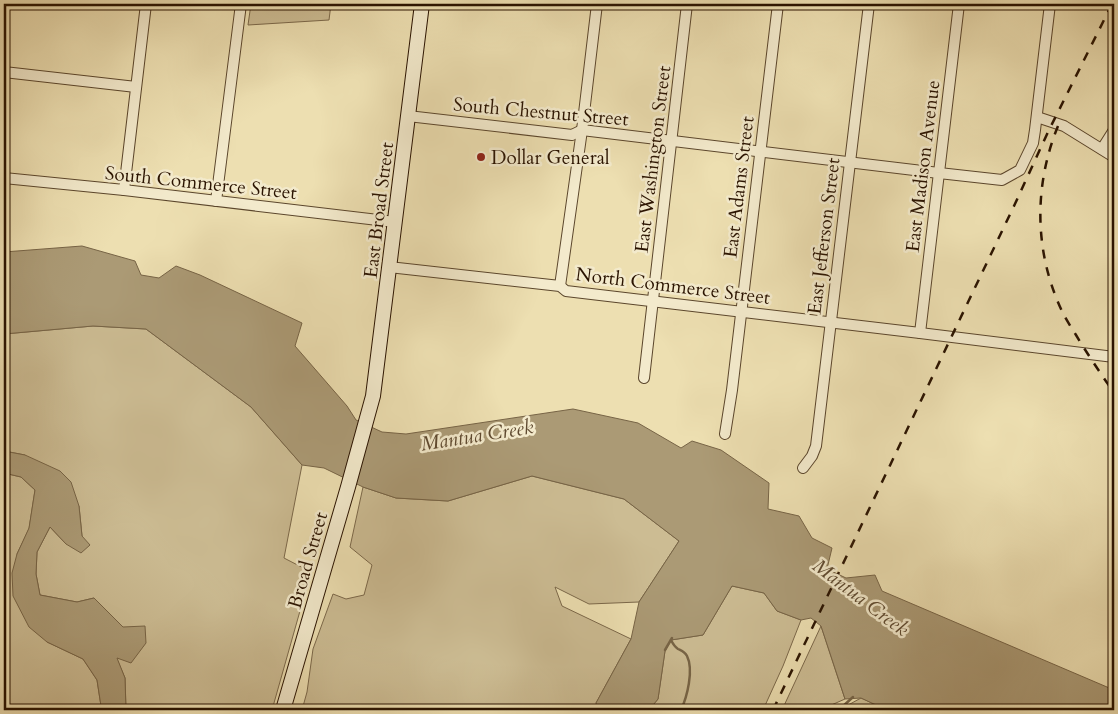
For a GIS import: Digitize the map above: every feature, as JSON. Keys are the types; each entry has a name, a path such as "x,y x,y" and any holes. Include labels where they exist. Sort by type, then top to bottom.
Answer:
{"main road":[{"name":"East Broad Street","path":"366,420 373,396 376,374 422,4"},
{"name":"Broad Street","path":"283,710 366,420"}],"street":[{"path":"124,190 146,4"},
{"path":"216,200 240,4"},
{"path":"560,286 582,130 597,4"},
{"name":"East Washington Street","path":"644,378 687,4"},
{"name":"East Adams Street","path":"725,434 732,390 778,4"},
{"name":"East Jefferson Street","path":"803,468 812,456 816,446 869,4"},
{"name":"East Madison Avenue","path":"920,333 959,4"},
{"path":"1050,4 1037,117 1064,126 1114,157"},
{"path":"4,72 136,87"},
{"name":"South Chestnut Street","path":"408,116 572,135 582,130 1002,180 1020,170 1033,142 1037,117"},
{"path":"1102,149 1114,130"},
{"name":"South Commerce Street","path":"4,178 216,200 395,222"},
{"name":"North Commerce Street","path":"389,267 560,286 566,291 1114,357"}],"shaded area":[{"path":"251,4 331,4 329,20 248,25"},
{"path":"93,326 146,329 251,407 302,465 284,558 311,572 272,710 126,710 125,678 116,657 123,627 94,598 77,602 40,595 36,574 37,552 50,527 66,544 82,536 79,506 25,455 4,451 4,334"},
{"path":"4,473 21,477 35,490 29,529 17,554 47,642 83,659 97,680 101,706 99,710 4,710"},
{"path":"532,476 624,499 679,541 639,602 589,604 555,587 562,606 631,639 596,703 599,710 302,710 307,692 313,649 333,594 346,599 364,595 372,565 350,547 363,487 396,498 448,501"},
{"path":"732,586 764,593 777,611 801,620 763,710 649,710 658,699 665,651 671,640 703,635"},
{"path":"821,626 845,699 820,710 782,710"},
{"path":"861,698 887,710 839,710"}],"water":[{"name":"Mantua Creek","path":"82,246 135,261 141,275 159,278 176,266 200,275 302,323 295,346 347,406 356,420 382,432 406,434 573,409 638,423 681,448 692,441 721,450 769,483 768,509 799,516 812,538 832,548 827,569 846,578 875,575 882,591 1114,690 1114,710 887,710 861,698 845,699 821,626 811,618 801,620 777,611 764,593 732,586 703,635 671,640 665,651 658,699 649,710 599,710 596,703 631,639 639,602 679,541 624,499 532,476 448,501 396,498 363,487 324,468 302,465 251,407 146,329 93,326 4,334 4,252"},
{"path":"4,451 25,455 60,471 71,482 79,506 82,536 90,545 81,553 66,544 50,527 37,552 36,574 40,595 77,602 94,598 123,627 145,626 146,643 131,663 117,658 125,678 126,710 99,710 101,706 97,680 83,659 47,642 29,627 13,596 12,573 17,554 29,528 35,490 21,477 4,473"}],"waterway":[{"path":"665,650 672,638"},
{"path":"671,640 687,656 689,662 689,683 681,710"},
{"path":"832,710 841,708 853,697"},
{"path":"595,710 601,708"}],"railway":[{"path":"773,710 1048,132 1112,4"},
{"path":"1058,126 1050,148 1041,194 1040,218 1046,264 1052,287 1064,316 1114,393"}],"place":[{"name":"Dollar General","path":"481,157"}]}
